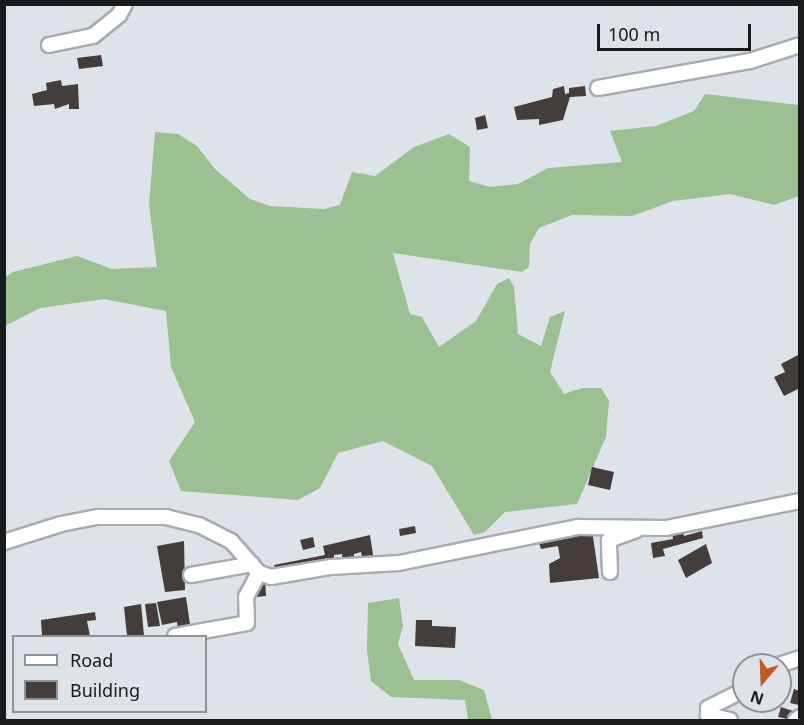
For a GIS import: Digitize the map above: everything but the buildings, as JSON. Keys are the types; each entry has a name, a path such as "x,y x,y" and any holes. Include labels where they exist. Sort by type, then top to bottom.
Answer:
{"street":[{"path":"49,45 93,36 119,15 125,4"},
{"path":"598,88 750,61 800,45"},
{"path":"4,542 98,517 166,517 199,525 231,541 256,568 271,577 331,567 399,563 578,527 666,528 800,501"},
{"path":"610,572 609,540 641,528"},
{"path":"191,575 256,568"},
{"path":"181,635 247,624 246,597 256,568"},
{"path":"730,720 708,715 708,708 732,696"},
{"path":"796,720 800,717"}],"green space":[{"path":"705,94 799,105 799,196 774,205 730,194 673,201 632,216 572,215 539,228 530,244 529,267 522,272 393,253 410,314 422,317 439,347 476,321 497,284 509,278 514,287 518,334 541,346 550,317 565,311 550,372 564,394 582,388 601,388 609,401 606,437 577,504 505,512 485,532 474,535 432,466 383,441 338,453 320,488 298,500 181,491 169,461 195,422 171,367 166,311 104,299 40,308 5,326 5,277 13,272 77,256 112,269 157,267 149,205 155,132 178,134 197,146 215,169 250,199 270,206 324,209 340,205 352,172 375,176 414,147 449,134 470,147 469,181 490,187 518,184 548,168 622,162 610,131 656,126 694,111"},
{"path":"399,598 403,626 398,644 414,680 459,680 484,690 492,720 468,720 465,700 391,697 371,681 367,650 368,603"}]}
